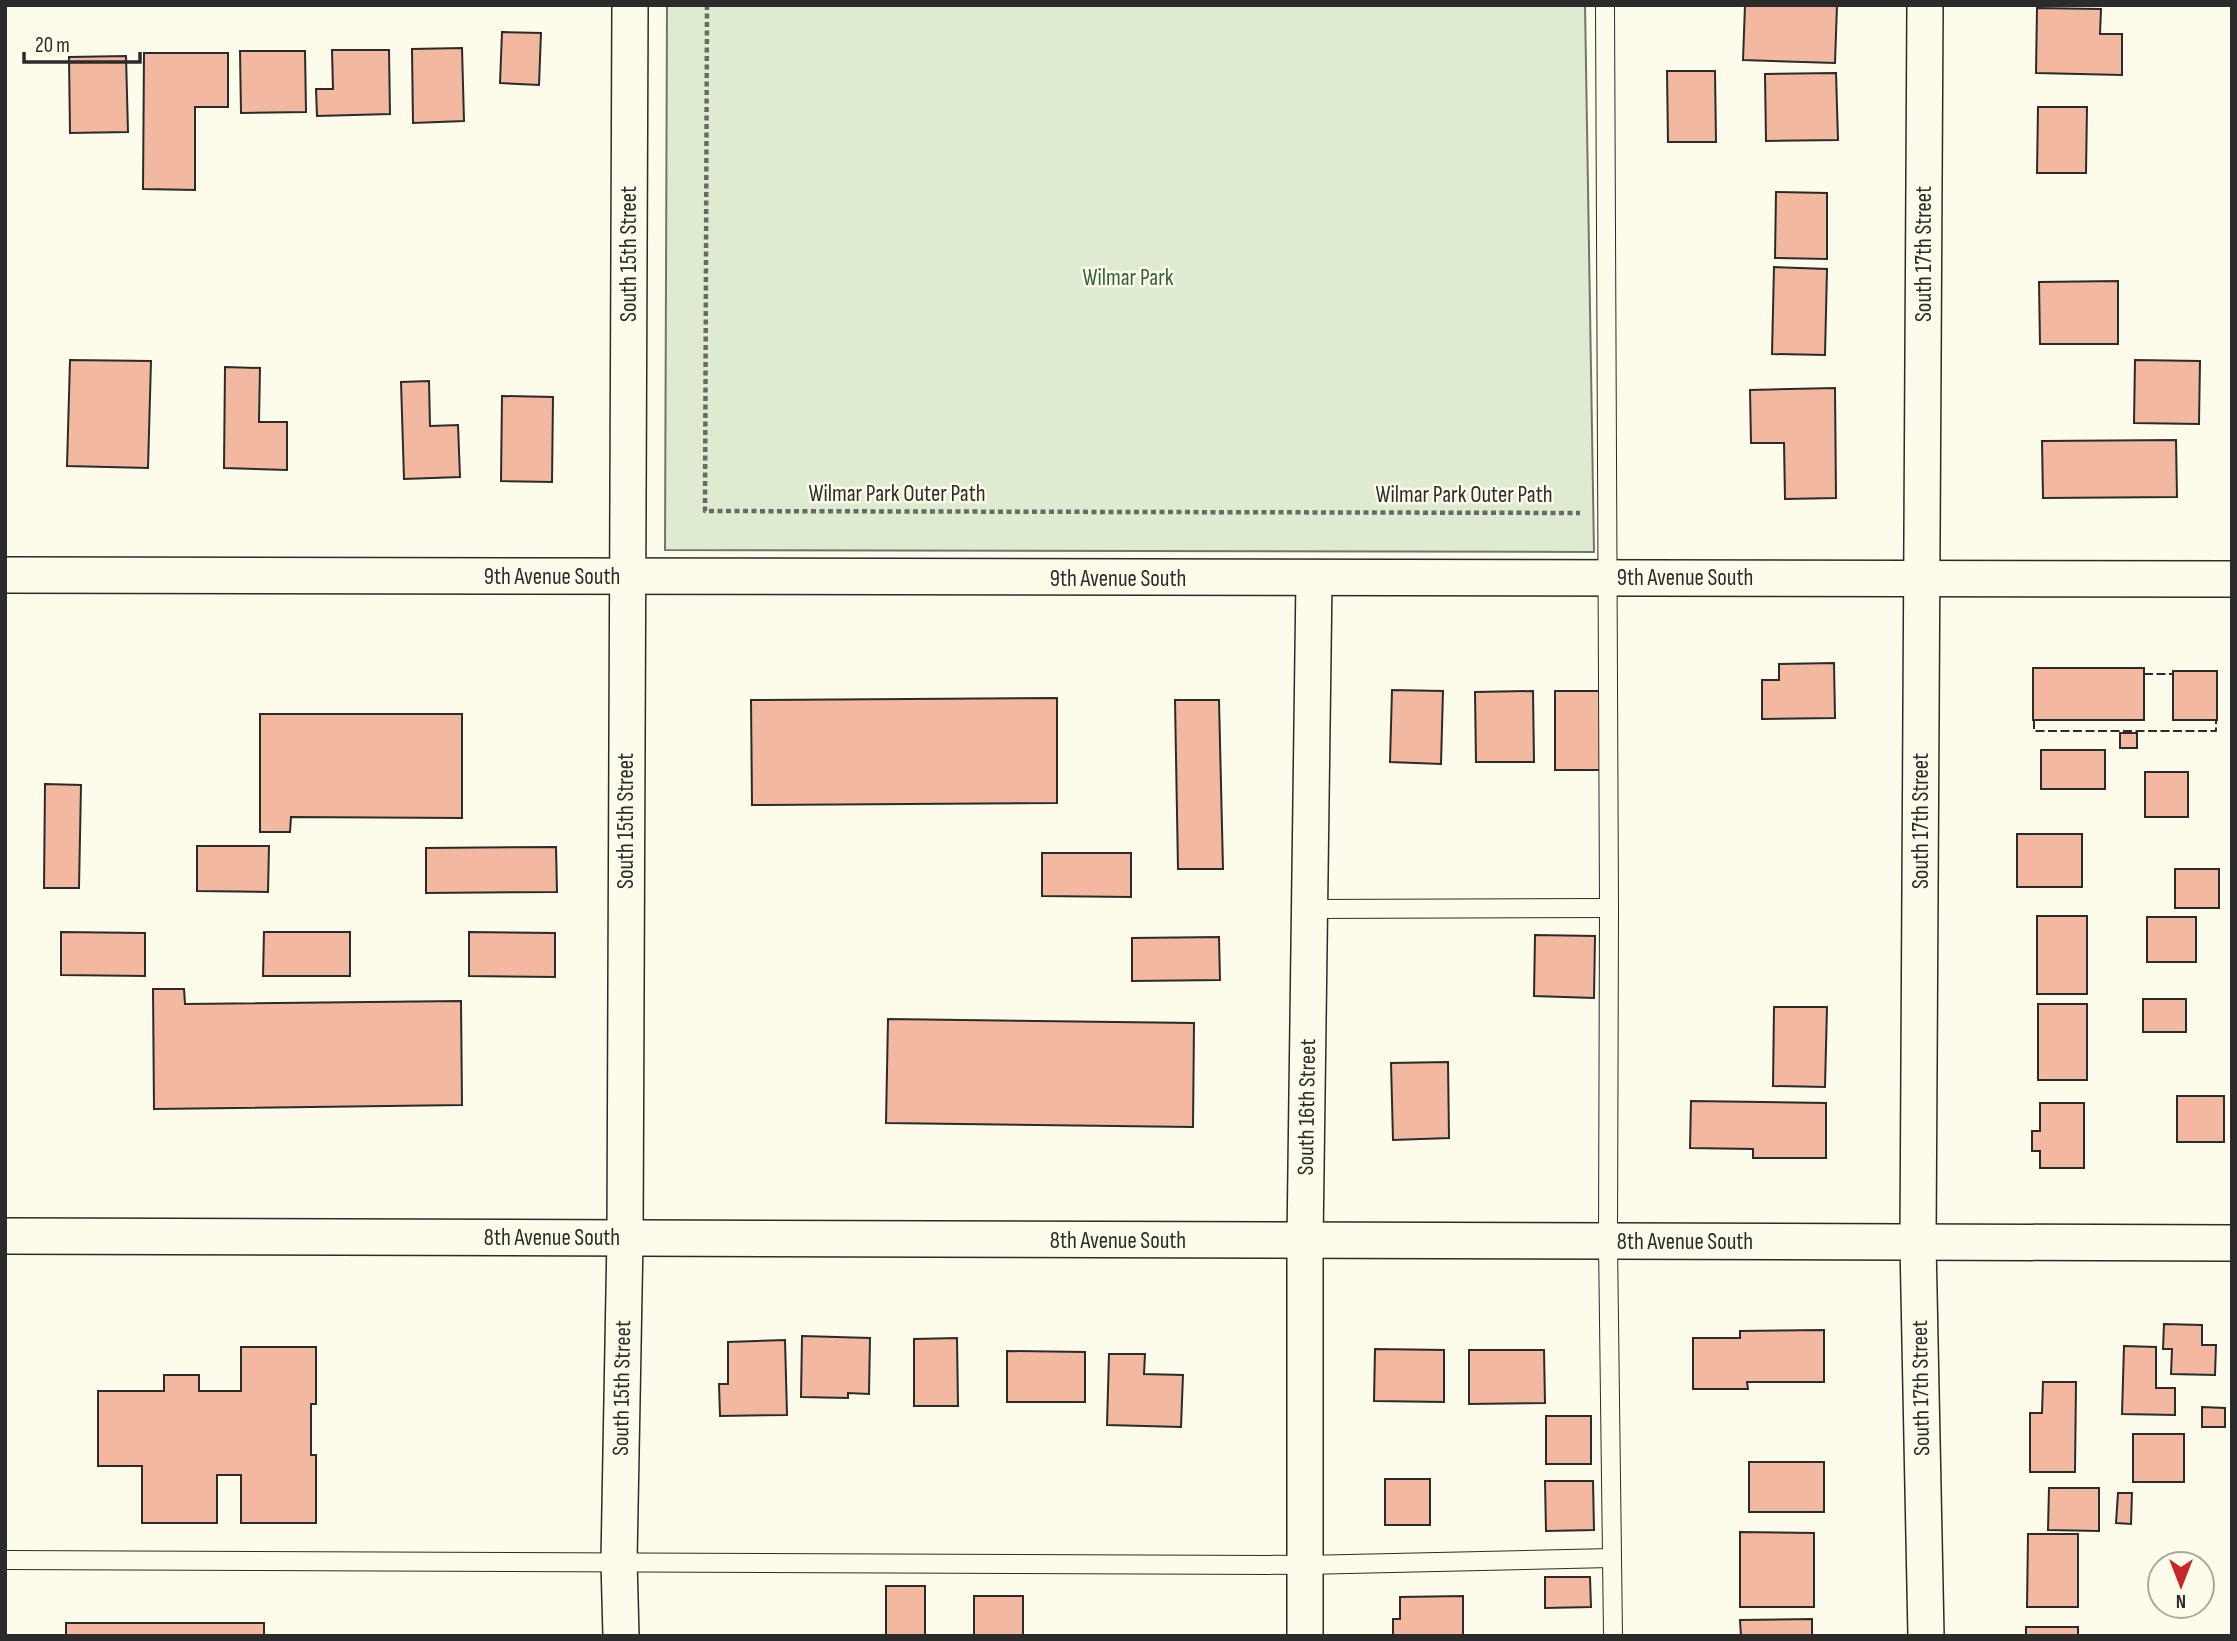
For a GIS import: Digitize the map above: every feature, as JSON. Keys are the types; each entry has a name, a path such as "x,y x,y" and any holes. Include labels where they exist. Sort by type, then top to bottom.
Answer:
{"street":[{"name":"South 15th Street","path":"621,1636 619,1561 625,1238 630,5"},
{"name":"South 17th Street","path":"1925,5 1918,1243 1926,1636"},
{"name":"9th Avenue South","path":"5,575 2232,579"},
{"name":"South 16th Street","path":"1305,1636 1306,1242 1314,579"},
{"name":"8th Avenue South","path":"5,1236 2232,1243"}],"lane":[{"path":"1605,5 1608,1242 1612,1636"},
{"path":"1310,909 1609,908"},
{"path":"5,1560 1304,1565 1611,1558"}],"path":[{"name":"Wilmar Park Outer Path","path":"707,5 705,511 1582,513"}],"green space":[{"name":"Wilmar Park","path":"667,5 1585,5 1594,552 665,550"}],"building":[{"path":"1745,5 1837,5 1835,63 1743,60"},
{"path":"2037,8 2101,9 2100,34 2122,34 2122,75 2036,73"},
{"path":"502,32 541,33 539,85 500,83"},
{"path":"462,48 464,121 413,123 412,49"},
{"path":"332,50 389,50 390,114 317,116 316,89 333,89"},
{"path":"240,51 305,51 306,112 241,113"},
{"path":"144,53 228,53 228,107 195,107 195,190 143,189"},
{"path":"126,56 128,132 70,133 69,57"},
{"path":"1667,71 1715,71 1716,142 1668,142"},
{"path":"1836,73 1838,140 1766,141 1765,74"},
{"path":"2038,107 2087,107 2086,173 2037,173"},
{"path":"1776,192 1827,193 1827,259 1775,258"},
{"path":"1774,267 1827,269 1825,355 1772,354"},
{"path":"2118,281 2118,344 2040,344 2039,282"},
{"path":"70,360 151,361 148,468 67,466"},
{"path":"2135,360 2200,361 2199,424 2134,423"},
{"path":"225,367 260,368 259,422 287,422 287,470 224,468"},
{"path":"429,381 430,426 458,425 460,477 404,479 401,382"},
{"path":"1835,388 1836,498 1785,499 1784,443 1751,443 1750,390"},
{"path":"502,396 553,397 552,482 501,481"},
{"path":"2176,440 2177,497 2043,498 2042,441"},
{"path":"1834,663 1835,718 1762,719 1762,680 1779,680 1779,664"},
{"path":"2033,668 2144,668 2144,720 2033,720"},
{"path":"2173,671 2217,671 2217,720 2173,720"},
{"path":"1392,690 1443,691 1441,764 1390,762"},
{"path":"1533,691 1534,762 1476,762 1475,692"},
{"path":"1555,691 1605,691 1604,770 1555,770"},
{"path":"1057,698 1057,803 752,805 751,700"},
{"path":"1175,700 1219,700 1223,869 1178,869"},
{"path":"260,714 462,714 462,818 291,817 290,832 260,832"},
{"path":"2120,733 2137,733 2137,748 2120,748"},
{"path":"2041,750 2105,750 2105,789 2041,789"},
{"path":"2145,772 2188,772 2188,817 2145,817"},
{"path":"45,784 81,785 79,888 44,888"},
{"path":"2017,834 2082,834 2082,887 2017,887"},
{"path":"197,846 269,846 268,892 197,891"},
{"path":"556,847 557,892 426,893 426,848"},
{"path":"1042,853 1131,853 1131,897 1042,896"},
{"path":"2175,869 2219,869 2219,908 2175,908"},
{"path":"2037,916 2087,916 2087,994 2037,994"},
{"path":"2147,917 2196,917 2196,962 2147,962"},
{"path":"61,932 145,933 145,976 61,975"},
{"path":"264,932 350,932 350,976 263,976"},
{"path":"469,932 555,933 555,977 469,976"},
{"path":"1535,935 1595,936 1594,998 1534,996"},
{"path":"1219,937 1220,980 1132,981 1132,938"},
{"path":"153,989 184,989 185,1004 461,1001 462,1105 154,1109"},
{"path":"2143,999 2186,999 2186,1032 2143,1032"},
{"path":"2038,1004 2087,1004 2087,1080 2038,1080"},
{"path":"1774,1007 1827,1007 1825,1087 1773,1086"},
{"path":"888,1019 1194,1023 1193,1127 886,1123"},
{"path":"1448,1062 1449,1138 1393,1140 1391,1063"},
{"path":"2177,1096 2224,1096 2224,1142 2177,1142"},
{"path":"1691,1101 1826,1103 1826,1158 1753,1158 1753,1149 1690,1148"},
{"path":"2040,1103 2084,1103 2084,1168 2040,1168 2040,1151 2032,1151 2032,1131 2040,1131"},
{"path":"2164,1324 2202,1325 2202,1345 2216,1345 2215,1375 2171,1374 2172,1349 2163,1349"},
{"path":"1824,1330 1824,1382 1747,1382 1748,1389 1693,1389 1693,1338 1740,1338 1740,1331"},
{"path":"802,1336 870,1338 869,1394 848,1393 848,1398 801,1397"},
{"path":"957,1338 958,1406 914,1406 914,1339"},
{"path":"785,1340 787,1415 720,1416 719,1384 728,1384 728,1342"},
{"path":"2124,1346 2156,1347 2156,1388 2175,1388 2175,1415 2122,1414"},
{"path":"241,1347 316,1347 316,1404 311,1404 311,1455 316,1455 316,1523 241,1523 241,1475 217,1475 217,1523 142,1523 142,1466 98,1466 98,1391 164,1391 164,1375 199,1375 199,1391 241,1391"},
{"path":"1375,1349 1444,1350 1444,1402 1374,1401"},
{"path":"1469,1350 1544,1350 1545,1403 1469,1404"},
{"path":"1007,1351 1085,1352 1085,1402 1007,1402"},
{"path":"1109,1354 1145,1354 1144,1374 1183,1375 1181,1427 1107,1425"},
{"path":"2043,1382 2076,1382 2075,1472 2030,1472 2030,1413 2042,1413"},
{"path":"2202,1407 2225,1408 2225,1427 2202,1427"},
{"path":"1546,1416 1591,1416 1591,1464 1546,1464"},
{"path":"2133,1434 2184,1434 2184,1482 2133,1482"},
{"path":"1749,1462 1824,1462 1824,1512 1749,1512"},
{"path":"1385,1479 1430,1479 1430,1525 1385,1525"},
{"path":"1545,1481 1593,1481 1594,1530 1546,1531"},
{"path":"2049,1488 2099,1488 2099,1531 2048,1530"},
{"path":"2118,1493 2132,1493 2131,1524 2116,1523"},
{"path":"1740,1532 1814,1533 1814,1607 1740,1607"},
{"path":"2028,1534 2078,1534 2078,1607 2027,1607"},
{"path":"1545,1577 1590,1577 1591,1607 1545,1608"},
{"path":"886,1586 925,1586 925,1636 886,1636"},
{"path":"974,1596 1023,1596 1023,1636 974,1636"},
{"path":"1463,1596 1463,1636 1393,1636 1393,1619 1400,1619 1400,1597"},
{"path":"1812,1619 1812,1636 1741,1636 1740,1620"},
{"path":"66,1623 264,1623 264,1636 66,1636"},
{"path":"2026,1627 2078,1627 2078,1636 2026,1636"}],"fence":[{"path":"2144,674 2173,674"},
{"path":"2034,720 2034,731 2216,731 2216,720"}]}
